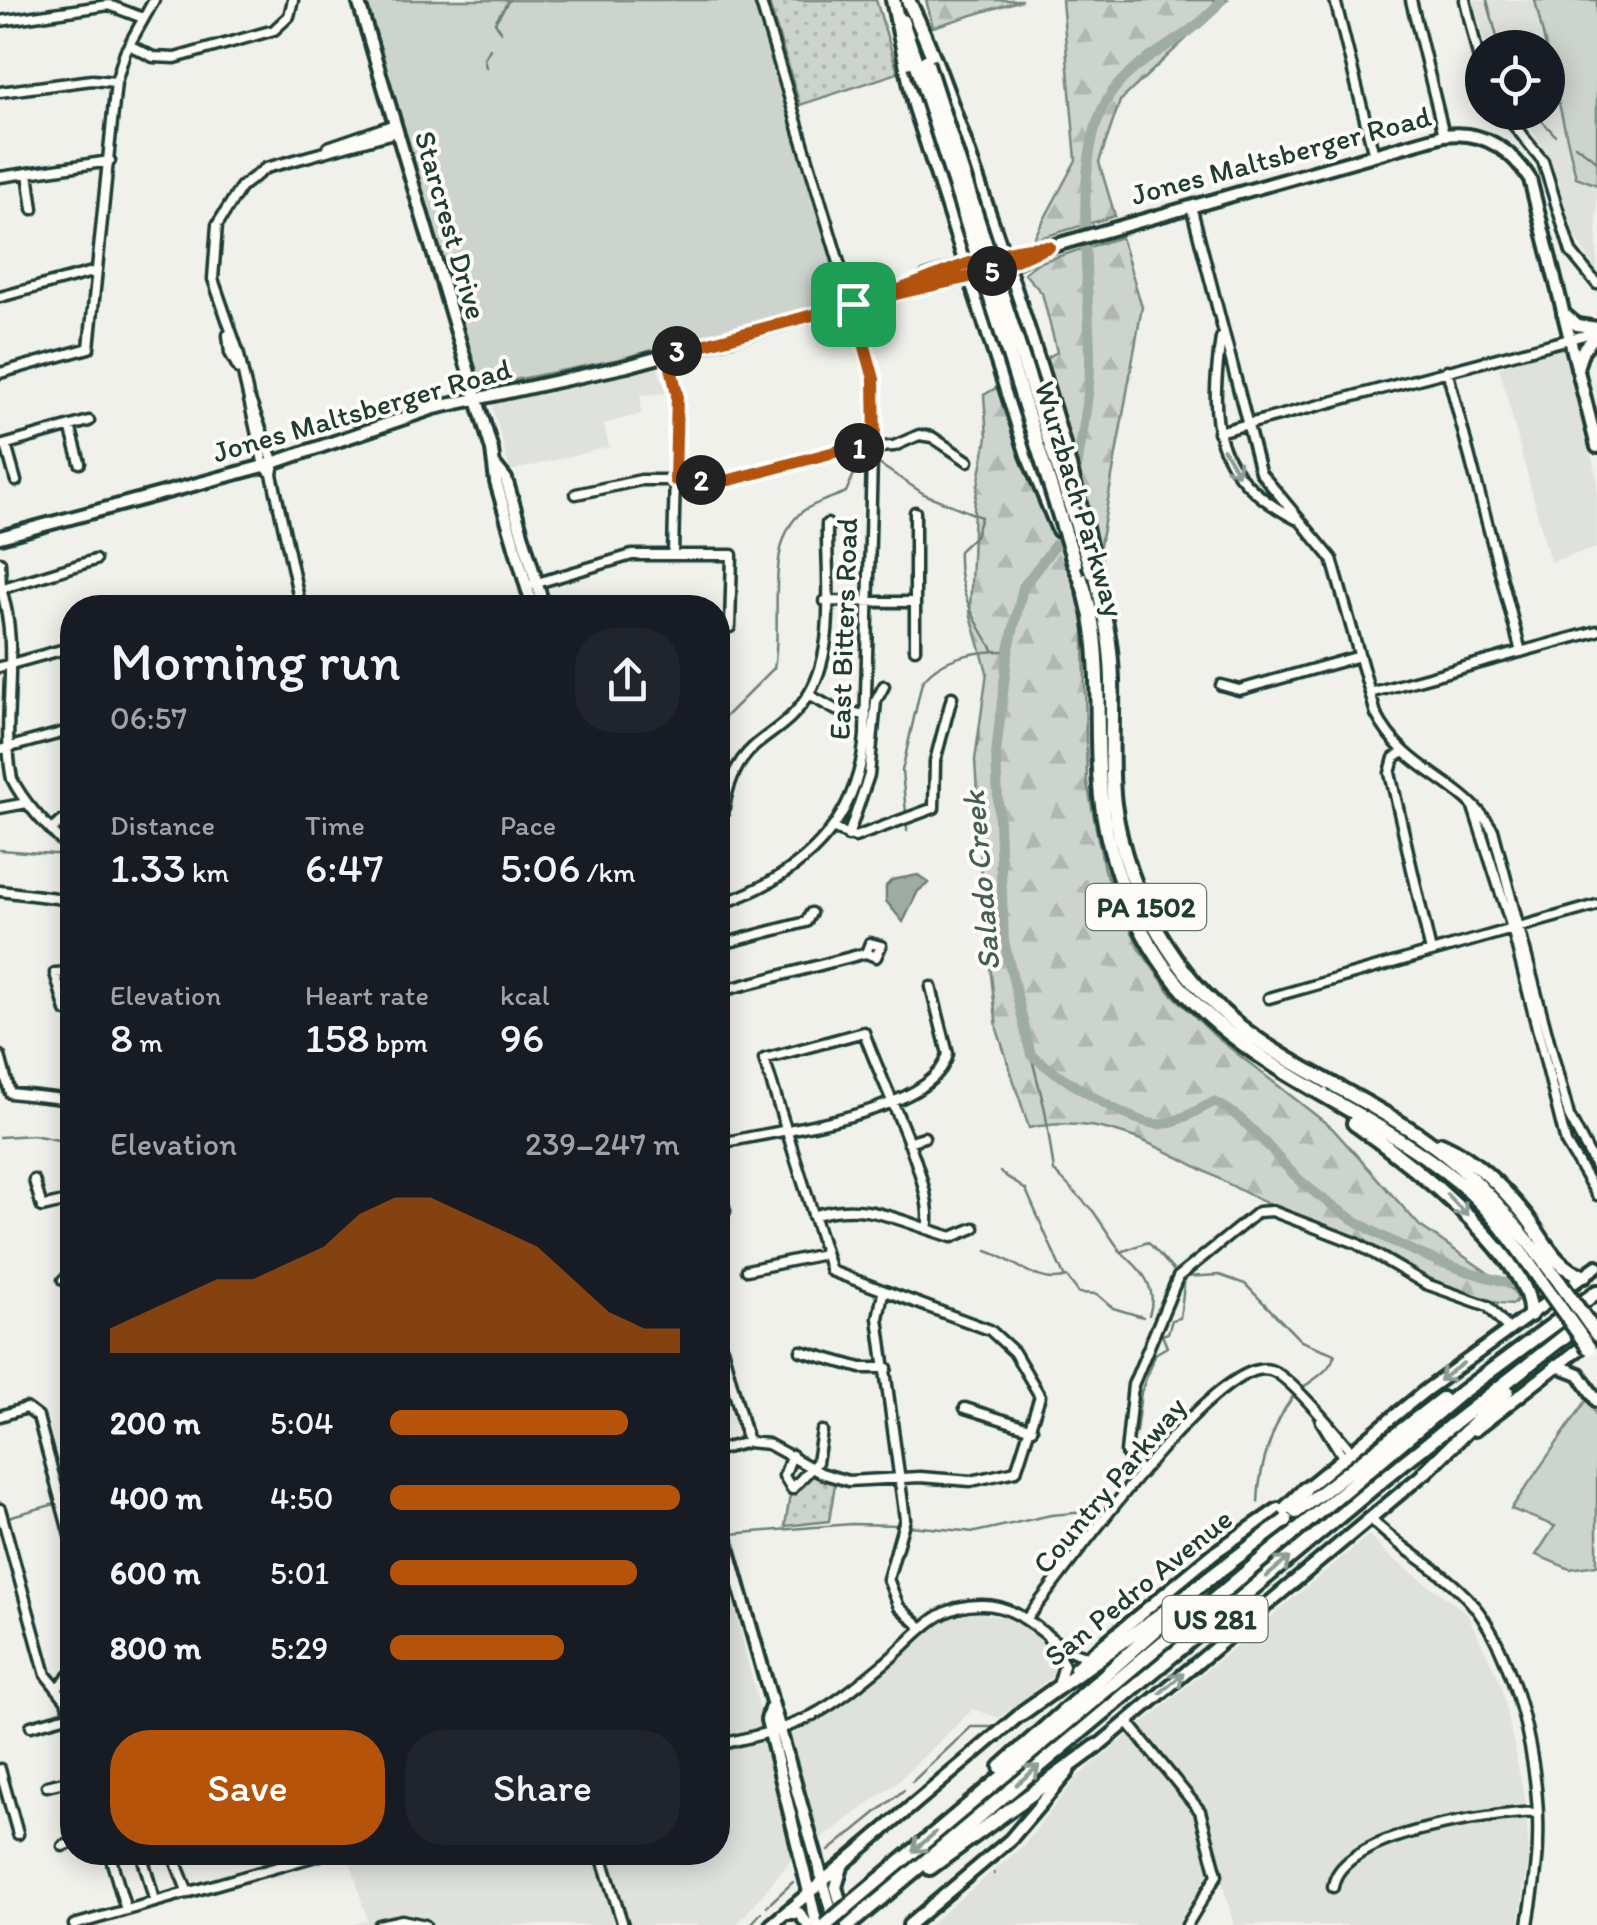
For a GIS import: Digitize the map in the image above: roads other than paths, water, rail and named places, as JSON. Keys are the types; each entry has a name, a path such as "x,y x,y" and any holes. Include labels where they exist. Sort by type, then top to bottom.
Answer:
{"highway":[{"name":"Wurzbach Parkway","path":"894,0 921,63 1100,595 1112,666 1114,804 1125,854 1158,932 1181,967 1235,1026 1271,1052 1416,1133 1449,1157 1510,1216 1597,1336"},
{"path":"894,0 915,105 1028,455 1076,564"},
{"name":"Wurzbach Parkway","path":"907,0 921,63 1091,612 1098,644 1101,796 1120,881 1161,962 1200,1009 1262,1061 1359,1121"},
{"path":"907,0 952,102 1030,330 1088,529 1092,572"},
{"path":"960,244 976,249 989,244 995,234"},
{"path":"1359,1121 1458,1204 1528,1294 1530,1314"},
{"path":"1359,1121 1428,1159 1472,1194 1510,1236 1597,1359"},
{"path":"1416,1133 1452,1148 1480,1168 1526,1216 1561,1264 1584,1276"},
{"name":"US 281","path":"826,1925 1479,1378 1597,1292"},
{"name":"US 281","path":"851,1922 1597,1310"},
{"path":"1425,1472 1462,1430 1554,1351 1561,1337"},
{"path":"1022,1713 1183,1598 1418,1416 1479,1378"},
{"path":"994,1783 1000,1768 1184,1606 1305,1489"},
{"path":"873,1905 1097,1746"}],"main road":[{"name":"Starcrest Drive","path":"358,0 494,464 506,479 532,595"},
{"name":"Jones Maltsberger Road","path":"0,538 270,467 434,408 668,354 914,288 1444,135 1485,139 1520,164 1535,194 1563,313"},
{"path":"995,234 1024,255 1015,288"},
{"path":"960,244 947,277 979,300"},
{"path":"1563,313 1584,329 1597,331 1577,369"},
{"path":"1563,313 1597,448"},
{"name":"Starcrest Drive","path":"532,585 537,595"},
{"name":"San Pedro Avenue","path":"770,1925 1207,1558 1305,1489 1597,1266"},
{"path":"909,1925 1010,1840 1066,1774 1097,1746 1425,1472 1597,1336"},
{"path":"1556,1365 1579,1374 1597,1401"},
{"path":"730,1557 775,1729 818,1925"},
{"path":"775,1729 835,1925"},
{"path":"815,1851 831,1861 848,1858"},
{"path":"848,1858 836,1882 851,1922"},
{"path":"782,1914 798,1912 808,1925"}],"street":[{"path":"0,374 89,348 116,82 129,45 154,0"},
{"path":"129,45 152,57 175,58 284,24 292,0"},
{"name":"East Bitters Road","path":"730,900 774,882 808,858 834,829 860,772 866,715 875,448 874,379 760,0"},
{"path":"1335,0 1374,155"},
{"path":"1412,0 1444,135"},
{"path":"1465,0 1472,30"},
{"path":"0,21 109,6 143,18"},
{"path":"0,92 92,80 116,82"},
{"path":"298,595 270,467 241,372 230,353 212,260 226,206 266,168 396,128"},
{"path":"1518,130 1543,161 1565,239 1576,261 1597,284"},
{"path":"0,178 110,162"},
{"path":"28,173 33,209"},
{"path":"1191,206 1221,334 1266,482 1332,560 1384,729 1402,753 1471,803 1493,830 1568,1116 1595,1166 1581,1171"},
{"path":"0,298 96,270"},
{"path":"1218,432 1597,331"},
{"path":"1221,334 1214,396 1218,432 1228,461 1240,479 1265,502 1304,523"},
{"path":"668,354 677,394 673,554"},
{"path":"1446,370 1520,652"},
{"path":"16,481 3,445 89,421"},
{"path":"70,426 80,463"},
{"path":"576,494 621,482 730,480 846,449 875,448 928,435 968,461"},
{"path":"914,649 915,512"},
{"path":"730,782 743,756 808,696 821,666 826,524"},
{"path":"532,585 632,555 732,556 730,627"},
{"path":"0,588 95,560"},
{"path":"0,562 0,588 9,626 4,665 3,748 10,775 27,802 60,839"},
{"path":"825,600 912,602"},
{"path":"1370,693 1597,631"},
{"path":"4,665 60,650"},
{"path":"1221,685 1239,690 1360,656"},
{"path":"848,836 870,775 877,695 884,686"},
{"path":"808,696 836,710 866,715"},
{"path":"834,829 848,836 934,808 934,760 952,698"},
{"path":"3,748 60,733"},
{"path":"1402,753 1394,758 1390,773 1431,952"},
{"path":"0,808 27,802"},
{"path":"52,830 60,824"},
{"path":"0,892 60,899"},
{"path":"1270,998 1597,905"},
{"path":"730,942 806,922 811,913"},
{"path":"730,989 866,953"},
{"path":"730,1142 892,1102 930,1079 948,1059 932,988"},
{"path":"730,1447 748,1442 775,1446 812,1468 848,1481 972,1481 1016,1471 1040,1402 1035,1382 995,1334 838,1276 824,1254 764,1058 864,1032 879,1079 903,1119 930,1210 927,1229"},
{"path":"1548,1046 1560,1122 1581,1171 1597,1195"},
{"path":"0,1056 10,1093 60,1099"},
{"path":"908,1142 924,1137"},
{"path":"34,1180 42,1207 60,1203"},
{"path":"813,1216 839,1208 863,1207 957,1238 974,1228"},
{"path":"1142,1472 1128,1458 1126,1446 1140,1367 1178,1277 1250,1215 1272,1211 1356,1243 1426,1284 1493,1309 1509,1330"},
{"path":"748,1270 824,1254"},
{"path":"883,1293 878,1318 905,1520 888,1579 899,1607 920,1626"},
{"path":"801,1351 861,1368 887,1368"},
{"name":"Country Parkway","path":"1027,1618 1142,1472 1197,1411 1243,1372 1270,1370 1293,1384 1347,1454"},
{"path":"730,1377 748,1442"},
{"path":"965,1408 1032,1429"},
{"path":"0,1416 33,1410 60,1502"},
{"path":"792,1455 785,1468 787,1487 796,1488 812,1468 822,1431"},
{"path":"0,1509 47,1678 60,1694"},
{"path":"1370,1518 1395,1544 1460,1590 1494,1636 1527,1740 1538,1812 1528,1925"},
{"path":"730,1742 775,1729 826,1706 888,1660 920,1626 944,1612 971,1605 1001,1607 1027,1618 1074,1653 1090,1656"},
{"path":"1043,1630 1063,1663 1059,1682"},
{"path":"57,1688 60,1685"},
{"path":"30,1726 60,1720"},
{"path":"1127,1721 1200,1812 1216,1876 1187,1925"},
{"path":"0,1769 18,1834"},
{"path":"47,1786 60,1783"},
{"path":"1332,1887 1339,1865 1362,1849 1481,1816 1538,1812"},
{"path":"113,1865 126,1910"},
{"path":"145,1865 155,1902"},
{"path":"177,1865 188,1892"},
{"path":"74,1925 268,1865"},
{"path":"604,1865 623,1925"},
{"path":"379,1925 402,1920 424,1925"}],"waterway":[{"path":"501,32 495,22 509,0"},
{"name":"Salado Creek","path":"1075,482 1090,375 1086,186 1098,121 1121,81 1196,26 1221,0"},
{"path":"1487,0 1495,30"},
{"path":"486,67 484,58 490,49"},
{"path":"1550,130 1555,135"},
{"path":"1575,145 1597,161"},
{"path":"730,712 774,668 779,562 791,525 803,511 846,492 858,465 869,463"},
{"path":"879,464 924,494 981,517 975,536 959,551 959,565 968,604 994,651"},
{"name":"Salado Creek","path":"1055,545 1023,587 1007,658 996,753 1004,941 1031,1055 1114,1109 1150,1123 1176,1121 1214,1102 1251,1128 1304,1184 1369,1229 1439,1262 1476,1274 1591,1298"},
{"path":"906,813 902,771 922,682 950,660 1008,651"},
{"path":"0,850 60,854"},
{"path":"1031,1055 1045,1110 1054,1171 1093,1211 1121,1252 1148,1242 1175,1272"},
{"path":"0,1137 33,1135 60,1141"},
{"path":"1000,1172 1026,1190 1064,1276"},
{"path":"987,1251 1036,1275 1067,1277 1079,1293 1097,1294 1113,1308 1143,1317"},
{"path":"1121,1252 1150,1287 1149,1315"},
{"path":"1136,1432 1141,1392 1155,1354 1167,1347 1162,1335 1168,1333 1172,1320 1180,1318 1185,1277 1219,1275 1245,1284 1301,1341 1335,1354 1327,1368 1297,1392 1278,1421 1264,1462 1258,1502"},
{"path":"8,1517 55,1504"},
{"path":"909,1526 975,1532 1051,1515 1098,1511"},
{"path":"730,1534 851,1524 900,1525"},
{"path":"912,1782 971,1727 995,1727"},
{"path":"829,1851 904,1790"},
{"path":"767,1906 793,1882"},
{"path":"750,1925 762,1912"}]}
